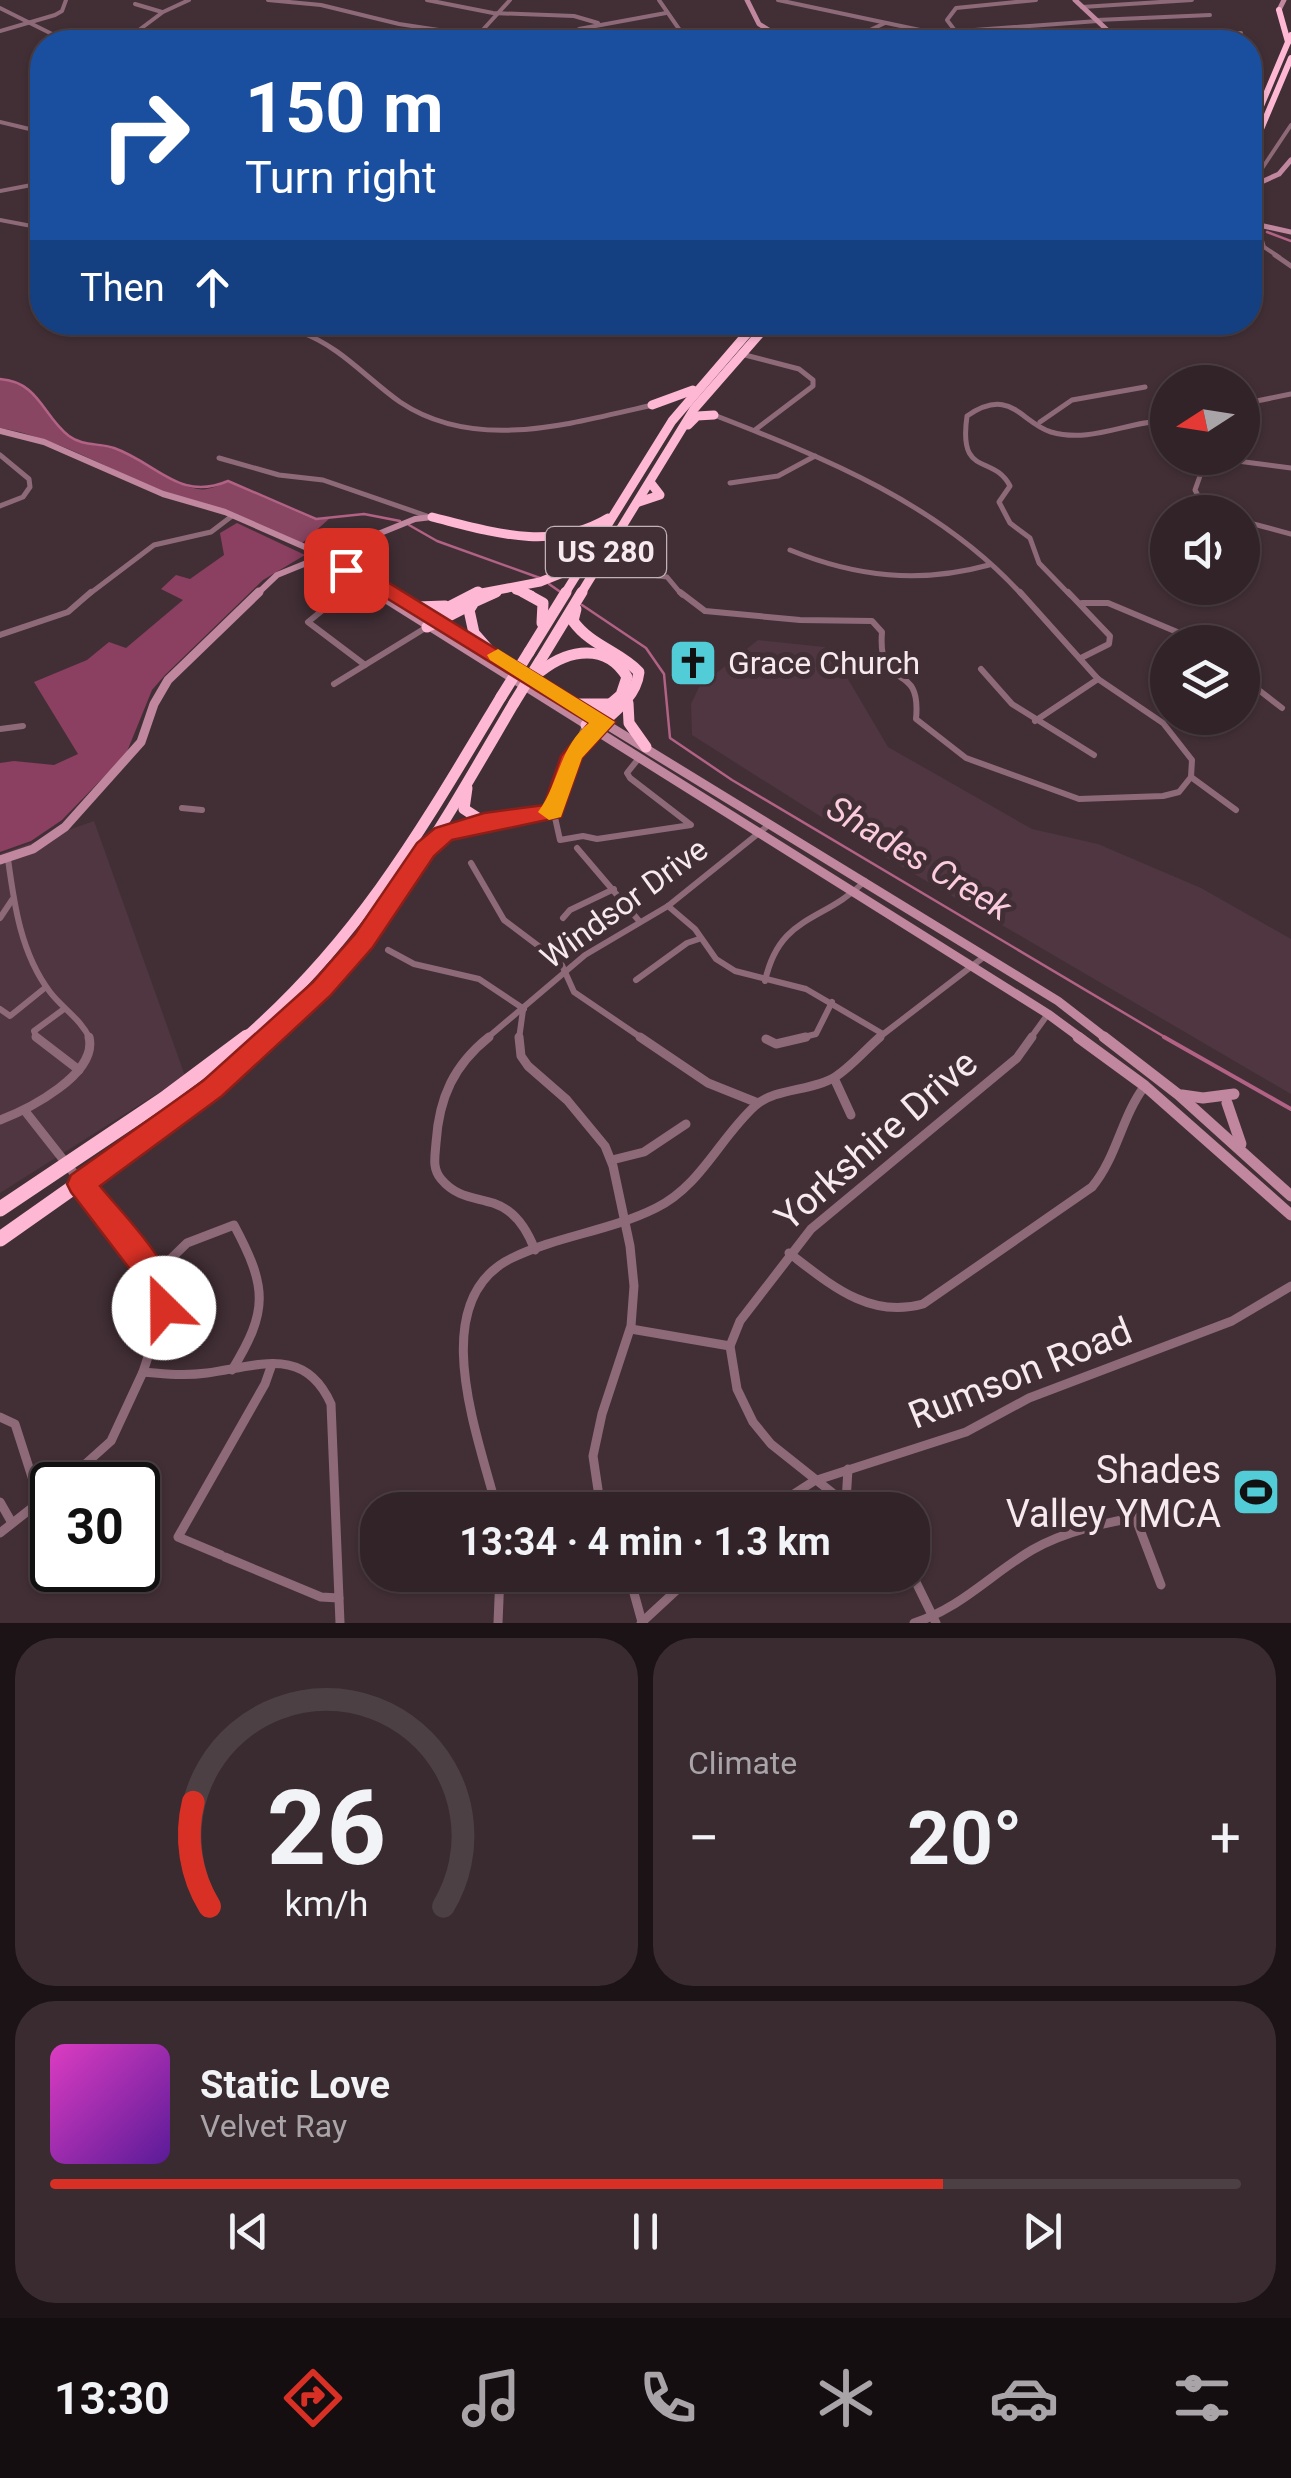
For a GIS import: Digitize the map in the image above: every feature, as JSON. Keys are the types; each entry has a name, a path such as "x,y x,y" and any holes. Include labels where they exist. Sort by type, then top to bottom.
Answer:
{"highway":[{"path":"1281,5 1291,14"},
{"path":"1262,103 1289,38 1281,5"},
{"path":"1262,107 1291,58"},
{"name":"US 280","path":"0,1238 213,1088 322,989 364,941 471,776 511,702 529,652 672,421 745,335"},
{"name":"US 280","path":"540,666 581,591 678,435 704,397 758,335"},
{"path":"652,405 697,388"},
{"path":"704,397 704,408 714,415"},
{"path":"652,405 669,410 672,421"},
{"path":"657,470 685,414 682,407"},
{"path":"678,435 697,416 714,415"},
{"path":"432,517 505,534 552,538 592,529 618,508"},
{"path":"434,622 454,604 488,586 558,580 584,564"},
{"path":"434,622 505,590 532,595 545,610 537,638"},
{"path":"581,591 573,622 588,639 632,664 638,674 639,684 628,703 595,724"},
{"path":"474,602 468,610 469,620 488,649"},
{"path":"417,607 454,604"},
{"path":"511,702 540,666 583,652 615,656"},
{"path":"595,724 615,703 627,677 615,656"},
{"name":"US 280","path":"0,1209 209,1065 314,975 370,908 511,702"},
{"path":"576,704 615,703"},
{"path":"628,703 629,723 642,753"},
{"path":"471,776 464,808 484,822"},
{"path":"426,850 450,829 484,822"}],"main road":[{"path":"747,0 759,24 769,30"},
{"path":"1075,0 1107,30"},
{"path":"1262,181 1278,174 1291,160"},
{"path":"1262,226 1291,232"},
{"path":"0,431 44,442 163,494 232,516 295,543 434,622 1048,1014 1146,1086 1291,1215"},
{"path":"4,860 32,849 65,828 141,742 154,704 168,680 278,574 415,518 432,517"},
{"path":"300,563 336,564"},
{"path":"360,580 369,579 417,607 434,622 488,649 576,704 595,724"},
{"path":"642,753 866,880 1058,1001 1180,1095 1290,1194"},
{"path":"1180,1095 1230,1099 1244,1151"}],"street":[{"path":"0,31 62,11 66,0"},
{"path":"139,30 163,12 189,0"},
{"path":"268,0 288,6 324,6 354,16 445,30"},
{"path":"428,0 492,13 574,16 598,24"},
{"path":"486,30 492,13 510,0"},
{"path":"659,0 681,30"},
{"path":"778,0 912,30"},
{"path":"955,30 947,20 956,8 1036,0"},
{"path":"1082,7 1192,0"},
{"path":"835,10 843,2"},
{"path":"135,4 163,12"},
{"path":"0,8 44,30"},
{"path":"579,29 666,13"},
{"path":"992,30 1210,15"},
{"path":"870,30 885,23"},
{"path":"0,122 30,129"},
{"path":"1262,169 1291,125"},
{"path":"0,190 30,186"},
{"path":"0,220 30,226"},
{"path":"1262,244 1291,266"},
{"path":"305,335 348,355 408,406 462,428 520,431 652,405 682,407"},
{"path":"740,354 799,369 813,380 813,386 755,430"},
{"path":"1040,422 1072,400 1145,387"},
{"path":"1260,400 1291,394"},
{"path":"1081,658 1109,644 1110,636 1039,564 1030,538 1002,513 998,502 1010,486 1007,479 976,462 962,444 967,416 976,409 1016,408 1040,422 1046,432 1067,435 1115,432 1150,421"},
{"path":"652,576 667,578 704,611 800,620 872,621 882,632 878,656 883,666 913,687 918,697 916,719 924,729 966,758 1052,792 1093,800 1163,796 1179,792 1190,777 1190,757 1163,723 1098,679 990,564 917,508 816,455 714,415"},
{"path":"730,484 778,476 816,455"},
{"path":"0,456 28,480 30,487 23,497 0,506"},
{"path":"219,458 334,483 432,517"},
{"path":"1198,495 1195,490 1205,462 1222,459 1291,468"},
{"path":"0,636 68,612 128,560 154,544 211,532 232,516"},
{"path":"1260,526 1291,534"},
{"path":"790,550 835,566 917,580 947,578 990,564"},
{"path":"360,580 308,618 308,622 365,665"},
{"path":"1080,603 1108,603 1160,625"},
{"path":"334,684 434,622"},
{"path":"981,668 1012,704 1094,755"},
{"path":"1035,721 1098,679"},
{"path":"1260,691 1282,708"},
{"path":"595,724 572,756 553,812 560,840 582,836 597,839 692,824 630,778 627,773 642,753"},
{"path":"0,729 23,726"},
{"path":"1190,777 1236,810"},
{"path":"182,808 202,810"},
{"path":"484,822 553,812"},
{"name":"Windsor Drive","path":"596,1492 591,1474 592,1442 631,1329 635,1278 612,1160 559,1092 522,1061 519,1047 524,1009 584,955 668,906 770,823"},
{"path":"577,848 640,922"},
{"path":"0,1120 24,1111 79,1070 87,1059 91,1038 46,987 30,959 4,860"},
{"path":"471,863 504,920 561,963 574,992 708,1084 758,1103"},
{"path":"765,981 772,954 784,934 855,891 866,880"},
{"path":"563,918 570,910 614,889"},
{"path":"0,918 13,899"},
{"path":"668,906 695,929 698,939 716,958 735,971 806,990 883,1034"},
{"path":"636,980 698,939"},
{"path":"388,950 412,966 456,971 487,981 524,1009 468,1054 445,1089 436,1123 434,1167 443,1182 458,1191 495,1202 512,1212 526,1227 535,1250"},
{"path":"492,1492 462,1349 464,1318 472,1297 492,1272 511,1258 624,1224 680,1193 704,1170 758,1103 834,1078 883,1034 986,955"},
{"path":"0,1009 10,1016 46,987"},
{"path":"766,1039 776,1044 816,1034 832,1002"},
{"path":"64,1009 34,1031 36,1038 79,1070"},
{"name":"Yorkshire Drive","path":"730,1346 752,1301 811,1230 1017,1058 1048,1014"},
{"path":"789,1253 838,1292 864,1306 908,1310 939,1298 1022,1233 1093,1186 1120,1145 1130,1103 1155,1076"},
{"path":"834,1078 851,1116"},
{"path":"24,1111 154,1275 164,1308 144,1372 111,1441 88,1462"},
{"path":"612,1160 644,1152 686,1124"},
{"path":"154,1275 167,1270 179,1248 218,1228 234,1226 260,1273 262,1312 253,1338 232,1371"},
{"name":"Rumson Road","path":"797,1492 814,1481 966,1432 1029,1398 1232,1321 1291,1286"},
{"path":"631,1329 730,1346 736,1389 753,1422 771,1444 830,1492"},
{"path":"272,1362 265,1384 178,1537 321,1597 339,1598"},
{"path":"144,1372 187,1376 292,1362 315,1374 327,1387 331,1404 340,1623"},
{"path":"0,1417 15,1424 30,1471"},
{"path":"848,1469 849,1492"},
{"path":"0,1502 12,1523"},
{"path":"0,1533 30,1510"},
{"path":"914,1623 935,1620 958,1608 1032,1550 1063,1535 1174,1510"},
{"path":"1136,1520 1161,1585"},
{"path":"498,1623 499,1592"},
{"path":"633,1592 642,1623 675,1592"},
{"path":"921,1592 935,1620"}],"shaded area":[{"path":"0,379 21,383 29,389 75,439 125,453 175,482 202,489 228,482 315,520 330,518 301,544 157,489 60,446 0,428"},
{"path":"237,523 305,555 263,580 165,675 152,690 126,754 62,820 31,841 0,852 0,763 54,765 78,754 34,682 87,660 109,642 126,648 183,600 161,589 176,575 190,579 224,555 220,533"},
{"path":"758,640 824,647 832,652 888,747 1032,829 1098,844 1201,888 1291,939 1291,1094 875,851 692,735 691,704 699,687"},
{"path":"94,821 185,1076 0,1193 0,854"}],"waterway":[{"path":"1267,232 1291,241"},
{"name":"Shades Creek","path":"0,379 24,386 74,439 114,448 182,484 196,487 228,481 316,519 364,514 400,521"},
{"name":"Shades Creek","path":"409,525 437,541 540,578"},
{"name":"Shades Creek","path":"549,584 559,591"},
{"name":"Shades Creek","path":"582,605 646,648 664,674 670,738 732,780 1168,1039"},
{"name":"Shades Creek","path":"1164,1037 1291,1109"}],"slow traffic":[{"path":"498,655 604,722 586,736 572,756 552,804 553,812 549,812"}],"place":[{"name":"Grace Church","path":"693,663"},
{"name":"Shades Valley YMCA","path":"1256,1492"}],"route":[{"path":"164,1308 154,1275 81,1184 213,1088 266,1043 364,941 426,850 450,829 553,812 552,804 572,756 586,736 604,722 488,649 369,579 346,570"}]}
